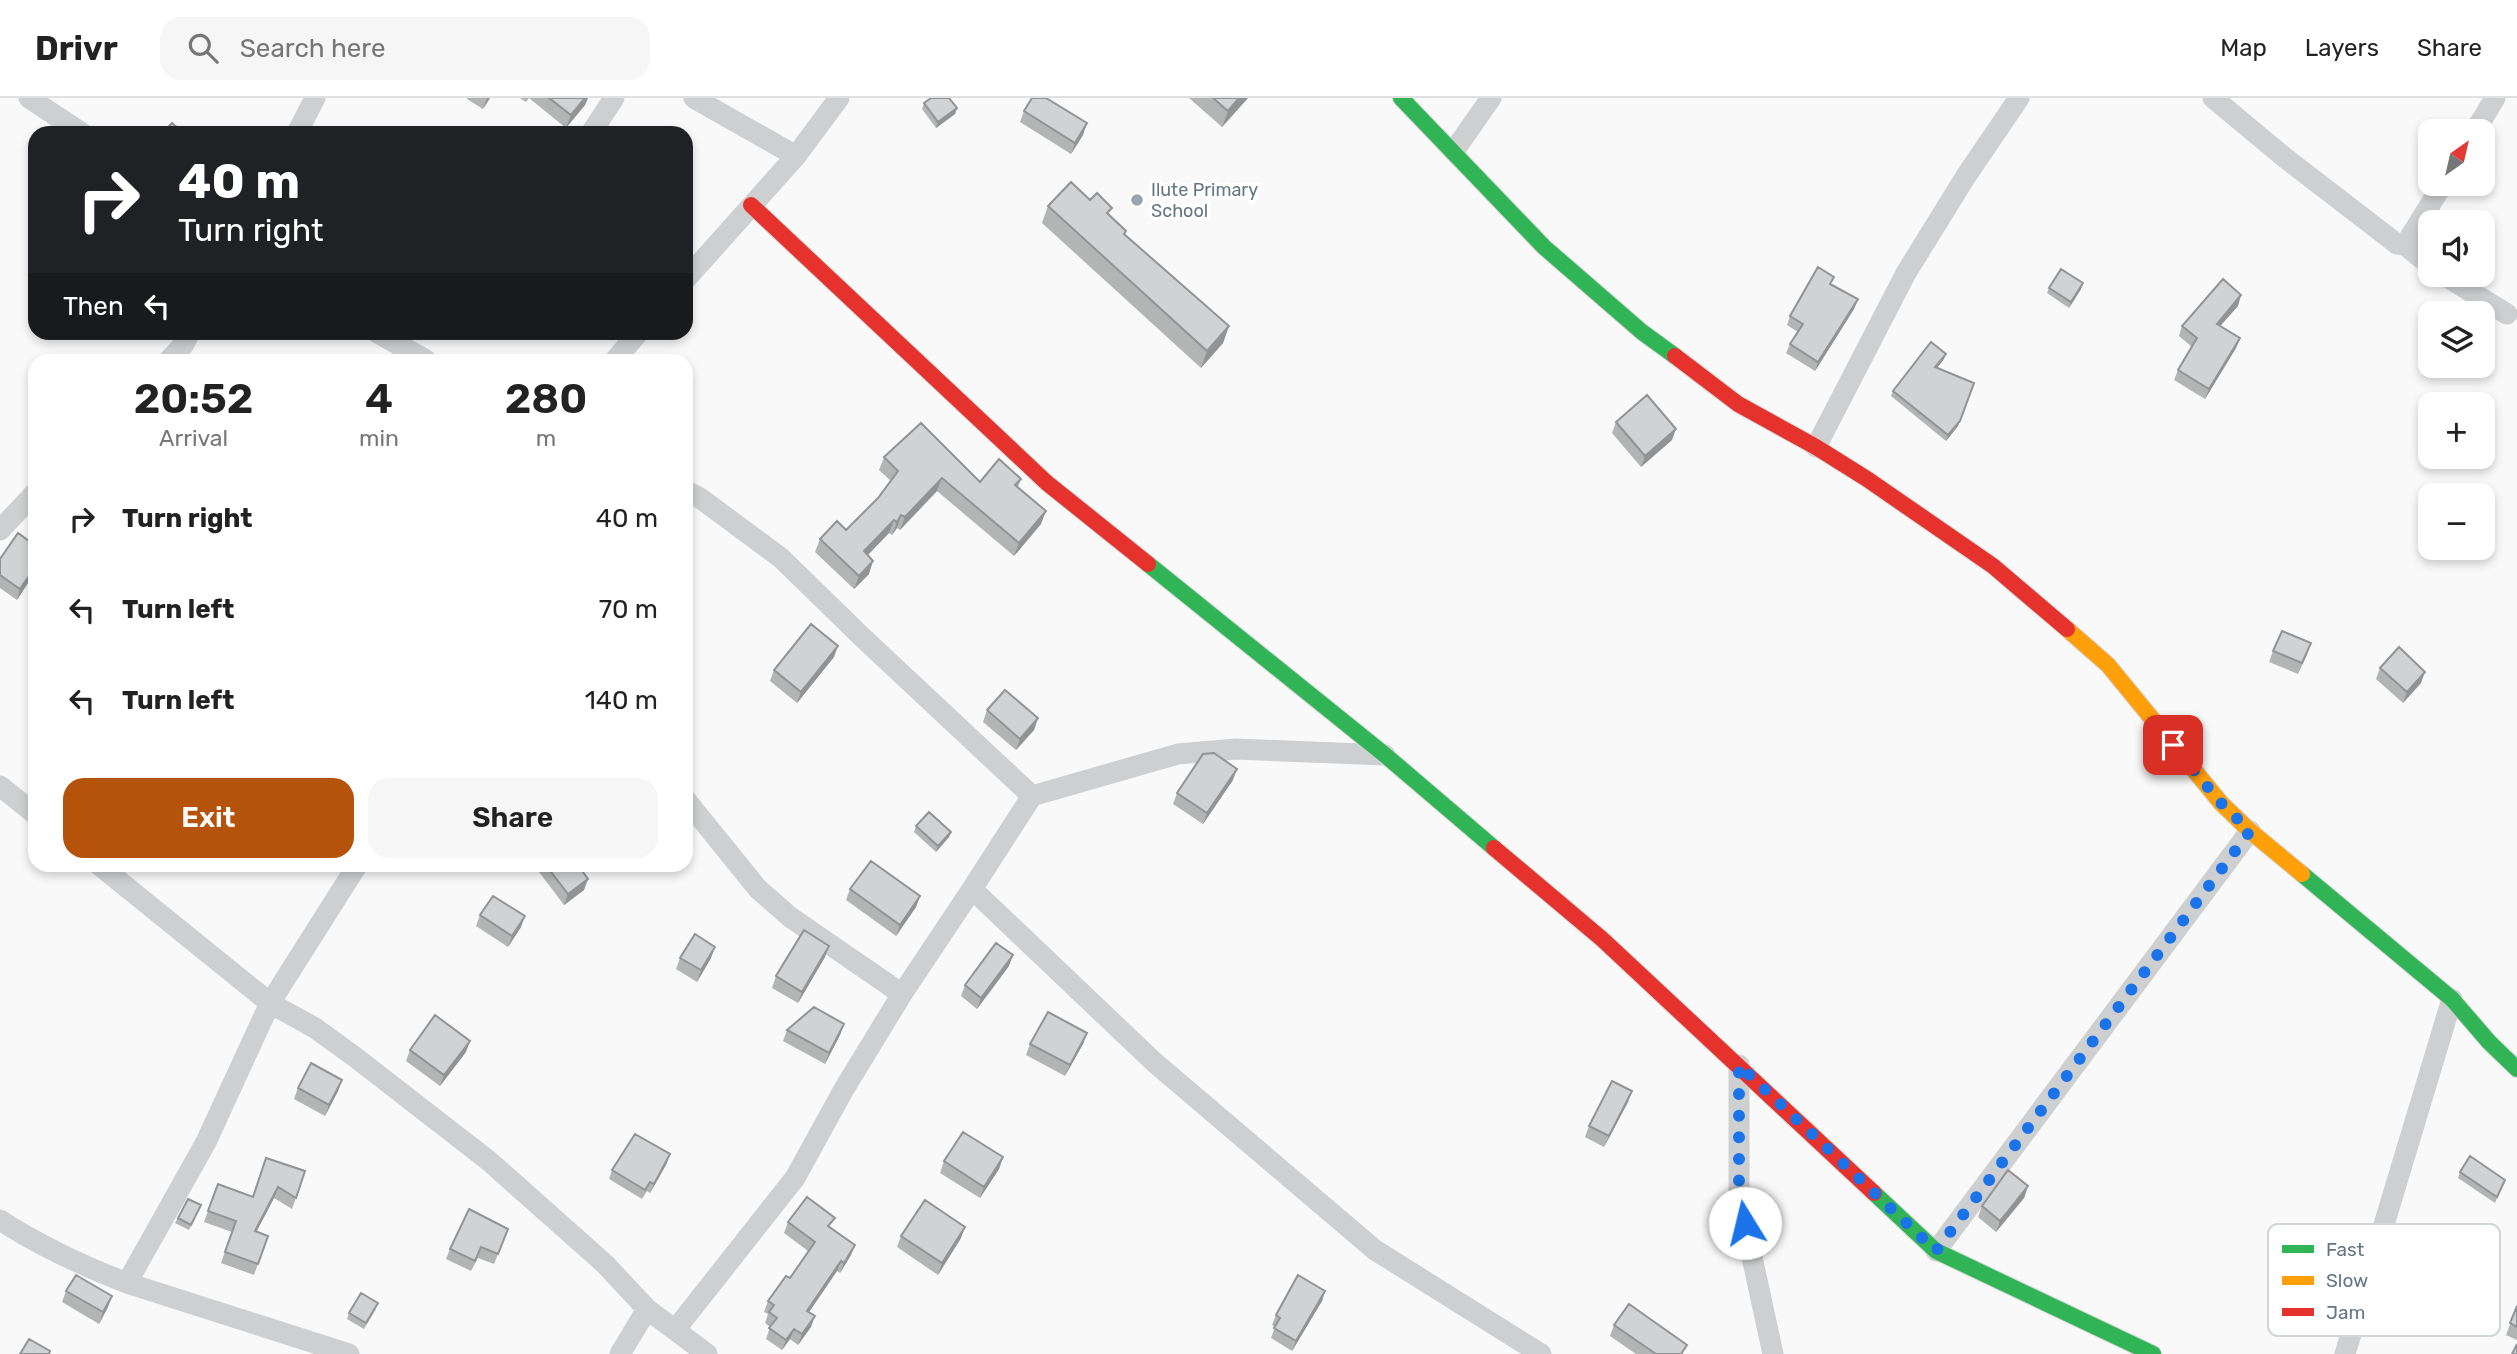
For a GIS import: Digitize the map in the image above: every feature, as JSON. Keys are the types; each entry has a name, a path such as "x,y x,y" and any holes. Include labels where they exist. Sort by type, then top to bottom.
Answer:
{"street":[{"path":"29,98 71,126"},
{"path":"301,126 315,98"},
{"path":"596,126 614,98"},
{"path":"694,98 796,156"},
{"path":"693,271 796,156 839,98"},
{"path":"1401,98 1544,247 1642,332 1738,404 1867,479 1993,566 2108,665 2221,803 2250,831 2452,999 2489,1042 2517,1069"},
{"path":"1454,151 1491,98"},
{"path":"1816,447 1906,273 1966,176 2019,98"},
{"path":"2213,98 2397,244 2405,245 2418,256"},
{"path":"2482,119 2495,98"},
{"path":"2405,245 2436,196"},
{"path":"751,205 1047,483 1385,755 1602,939 1936,1251 2153,1354"},
{"path":"2463,287 2507,314"},
{"path":"175,354 186,340"},
{"path":"390,340 415,354"},
{"path":"620,354 632,340"},
{"path":"693,494 782,558 1032,796"},
{"path":"0,530 28,500"},
{"path":"676,1330 795,1178 844,1088 902,994 1032,796 1178,754 1236,749 1385,755"},
{"path":"0,786 28,808"},
{"path":"693,809 758,889 790,917 902,994"},
{"path":"1936,1251 2250,831"},
{"path":"108,872 270,1003 315,1028 488,1161 605,1264 647,1309 707,1354"},
{"path":"127,1283 206,1142 270,1003 353,872"},
{"path":"972,889 1154,1062 1375,1250 1541,1354"},
{"path":"2384,1224 2452,999"},
{"path":"1739,1065 1739,1197 1773,1354"},
{"path":"0,1220 47,1248 92,1270 349,1354"},
{"path":"620,1354 647,1309"},
{"path":"2345,1354 2350,1336"}],"building":[{"path":"549,98 585,98 571,115"},
{"path":"931,98 949,98 957,108 938,122 924,103"},
{"path":"1032,98 1046,98 1087,123 1075,143 1024,111"},
{"path":"1213,98 1239,98 1228,111"},
{"path":"1071,182 1090,200 1097,193 1112,208 1107,213 1126,231 1124,234 1229,326 1207,351 1048,206"},
{"path":"1818,267 1834,277 1830,284 1858,299 1818,362 1790,344 1803,324 1790,316"},
{"path":"2061,269 2083,283 2071,302 2049,288"},
{"path":"2223,279 2241,295 2217,324 2240,338 2209,389 2178,370 2197,338 2182,326"},
{"path":"1931,342 1946,354 1935,367 1974,383 1960,421 1948,435 1893,391"},
{"path":"1647,395 1676,429 1645,456 1616,422"},
{"path":"921,423 980,482 999,459 1021,479 1015,485 1046,511 1019,543 942,478 905,517 901,515 897,522 894,520 864,551 873,561 859,576 820,539 837,521 846,530 878,498 898,471 884,457"},
{"path":"18,533 28,540 28,577 20,589 0,575 0,559"},
{"path":"811,624 838,646 801,692 774,670"},
{"path":"2282,631 2311,643 2302,663 2273,651"},
{"path":"2399,647 2425,672 2407,692 2380,668"},
{"path":"1005,690 1038,718 1020,739 987,710"},
{"path":"1214,753 1237,769 1207,813 1177,793 1203,754"},
{"path":"929,812 951,832 938,846 916,826"},
{"path":"871,861 920,896 900,925 850,889"},
{"path":"551,872 583,872 588,879 568,894"},
{"path":"493,896 525,916 512,936 480,915"},
{"path":"804,930 829,946 802,992 776,976"},
{"path":"695,934 715,947 701,970 680,958"},
{"path":"996,943 1013,955 981,998 965,985"},
{"path":"814,1007 844,1024 829,1053 787,1030"},
{"path":"1048,1012 1087,1033 1070,1065 1030,1044"},
{"path":"435,1015 470,1041 444,1075 410,1050"},
{"path":"311,1063 342,1080 329,1105 298,1088"},
{"path":"1612,1081 1632,1091 1609,1136 1589,1126"},
{"path":"963,1132 1003,1157 984,1187 944,1161"},
{"path":"635,1134 670,1154 654,1184 650,1182 645,1190 612,1170"},
{"path":"2470,1156 2505,1180 2497,1197 2460,1172"},
{"path":"266,1158 305,1171 296,1198 278,1187 255,1231 268,1236 258,1264 225,1252 236,1221 208,1211 218,1184 253,1197"},
{"path":"2008,1170 2028,1186 2000,1221 1982,1206"},
{"path":"807,1197 835,1218 828,1226 855,1245 807,1311 815,1316 802,1334 794,1329 786,1340 769,1328 777,1318 769,1312 774,1305 768,1301 786,1276 790,1278 815,1242 788,1222"},
{"path":"188,1199 201,1205 191,1225 178,1218"},
{"path":"925,1200 965,1227 942,1263 901,1236"},
{"path":"469,1209 508,1229 498,1254 481,1247 475,1261 450,1249"},
{"path":"76,1275 112,1296 103,1312 66,1291"},
{"path":"1298,1275 1325,1291 1296,1341 1274,1328 1280,1318 1276,1315"},
{"path":"361,1293 378,1303 366,1323 349,1313"},
{"path":"1629,1304 1687,1345 1681,1354 1656,1354 1614,1325"},
{"path":"2517,1306 2517,1327 2510,1323"},
{"path":"29,1339 50,1351 49,1354 20,1354"}],"traffic: fast":[{"path":"1401,98 1544,247 1642,332 1675,356"},
{"path":"1148,564 1385,755 1494,848"},
{"path":"2302,874 2452,999 2489,1042 2517,1069"},
{"path":"1874,1193 1936,1251 2153,1354"}],"traffic: slow":[{"path":"2067,629 2108,665 2221,803 2302,874"}],"traffic: jam":[{"path":"751,205 1047,483 1148,564"},
{"path":"1675,356 1738,404 1867,479 1993,566 2067,629"},
{"path":"1494,848 1602,939 1874,1193"}],"place":[{"name":"Ilute Primary School","path":"1137,200"}],"route":[{"path":"1745,1223 1739,1197 1739,1065 1936,1251 2250,831 2221,803 2173,745"}]}
